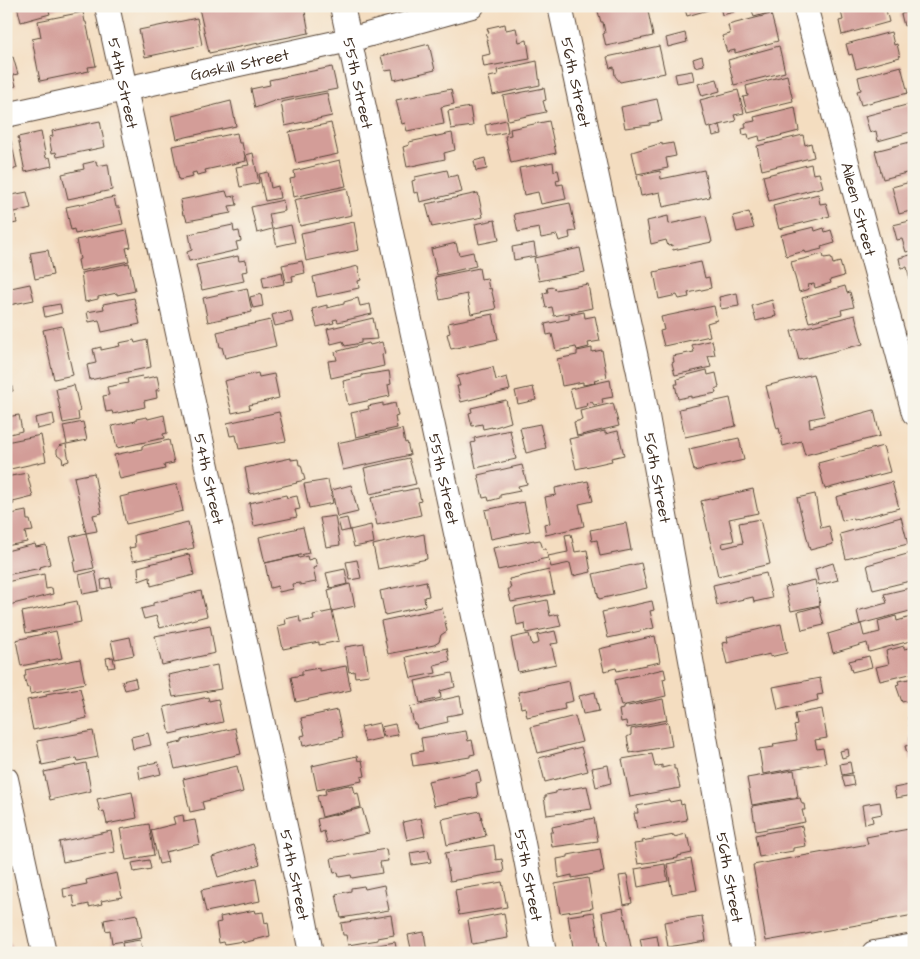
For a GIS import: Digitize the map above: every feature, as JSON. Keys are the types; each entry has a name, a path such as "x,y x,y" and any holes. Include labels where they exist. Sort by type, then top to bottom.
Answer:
{"street":[{"name":"54th Street","path":"107,6 296,876 311,953"},
{"name":"55th Street","path":"342,6 522,838 544,953"},
{"name":"Gaskill Street","path":"6,115 349,40 472,6"},
{"name":"56th Street","path":"560,6 639,372 744,953"},
{"name":"Aileen Street","path":"805,6 914,413"},
{"path":"6,779 44,953"},
{"path":"874,953 914,946"}],"building":[{"path":"17,6 66,7 49,11 50,14 21,22"},
{"path":"210,6 304,6 309,33 209,53 199,8"},
{"path":"606,6 647,6 653,36 606,46 603,22 601,22 597,8"},
{"path":"684,6 707,6 708,10 687,16"},
{"path":"720,6 733,6 734,12 722,15"},
{"path":"751,6 771,6 772,12 754,17"},
{"path":"885,6 889,22 842,35 839,21 843,20 840,7"},
{"path":"909,6 914,6 914,23 904,26 901,14 911,11"},
{"path":"83,12 96,66 88,67 89,71 40,81 32,39 41,37 38,21"},
{"path":"771,14 778,41 735,53 735,50 727,52 722,36 730,34 728,25"},
{"path":"197,18 202,45 145,57 139,30"},
{"path":"505,24 506,30 516,28 519,42 527,40 530,59 484,67 482,56 490,54 486,34 489,33 487,28"},
{"path":"891,32 894,45 897,44 900,57 856,69 852,54 849,55 846,44"},
{"path":"685,33 687,42 668,47 666,38"},
{"path":"6,37 11,52 6,54"},
{"path":"429,44 435,70 394,80 392,70 385,71 381,56"},
{"path":"659,46 665,73 620,82 615,76 614,67 610,68 607,57"},
{"path":"779,46 785,72 734,85 728,60"},
{"path":"702,56 704,65 695,67 693,59"},
{"path":"13,57 18,74 13,75 16,86 6,89 6,59"},
{"path":"537,61 540,85 493,95 489,77 498,75 497,70"},
{"path":"901,66 908,93 861,105 857,91 861,90 858,77"},
{"path":"332,67 337,89 274,101 255,108 251,89 270,85 269,80"},
{"path":"692,71 694,80 677,83 675,74"},
{"path":"787,75 793,101 747,112 743,97 748,96 746,86"},
{"path":"717,79 720,91 702,96 698,84"},
{"path":"544,88 546,100 543,101 546,112 508,120 503,96"},
{"path":"451,89 454,104 441,107 444,124 407,131 405,123 402,124 396,100"},
{"path":"738,90 744,113 734,115 736,121 707,128 700,100"},
{"path":"327,93 332,116 285,126 281,102"},
{"path":"657,99 662,121 650,123 650,125 625,128 621,107"},
{"path":"231,101 236,126 177,139 172,116"},
{"path":"910,104 914,115 914,131 878,141 876,131 870,133 865,116"},
{"path":"470,107 473,126 451,129 448,111"},
{"path":"795,107 799,131 760,141 759,136 749,139 748,134 743,135 742,129 746,128 745,123 755,121 754,117"},
{"path":"506,120 508,132 487,136 485,125"},
{"path":"100,121 105,147 57,157 56,152 52,153 49,137 53,136 52,131"},
{"path":"549,121 556,153 511,163 505,136 511,135 510,129"},
{"path":"331,123 338,154 296,163 289,132"},
{"path":"720,125 722,134 713,136 711,128"},
{"path":"41,132 46,158 50,157 52,166 25,172 18,137"},
{"path":"237,133 239,143 242,143 246,161 205,170 206,173 197,175 196,172 192,173 193,177 179,180 172,146"},
{"path":"452,133 455,150 444,153 445,159 407,167 403,147 409,145 409,142"},
{"path":"803,135 805,145 811,143 814,157 762,170 757,146"},
{"path":"11,141 17,168 6,173 6,142"},
{"path":"914,141 914,171 883,179 875,151"},
{"path":"662,143 662,145 673,143 676,156 666,158 668,168 637,174 632,152"},
{"path":"253,153 259,183 240,187 236,167 249,165 246,155"},
{"path":"485,158 487,169 476,171 474,161"},
{"path":"340,160 346,186 293,197 290,179 295,178 294,171"},
{"path":"96,161 97,166 108,164 112,190 68,199 62,174 84,169 83,164"},
{"path":"553,162 554,171 558,170 560,179 556,180 557,185 563,184 566,199 541,204 538,192 524,195 519,168"},
{"path":"811,164 813,174 819,173 823,187 769,201 763,176"},
{"path":"447,170 449,177 458,175 462,192 420,202 418,192 414,193 412,181 415,180 415,177"},
{"path":"704,170 710,197 663,207 660,192 641,196 637,176 660,171 661,179"},
{"path":"268,172 271,188 278,186 280,198 265,201 259,174"},
{"path":"914,181 914,210 899,214 892,187"},
{"path":"10,185 12,195 27,192 31,208 15,212 17,223 6,225 6,186"},
{"path":"347,188 352,215 300,226 294,200"},
{"path":"226,191 228,197 235,196 237,205 229,206 231,213 187,221 185,215 183,215 180,200"},
{"path":"478,193 483,217 432,227 426,204"},
{"path":"818,194 820,204 826,203 830,216 779,229 773,206"},
{"path":"114,197 116,207 119,207 123,224 75,234 74,229 71,230 66,207"},
{"path":"283,200 285,211 269,214 272,229 257,233 251,207"},
{"path":"570,203 576,231 569,232 570,238 559,241 557,235 541,238 539,228 518,232 514,214"},
{"path":"749,212 754,228 737,232 733,216"},
{"path":"668,216 669,224 706,216 712,242 673,250 672,245 668,246 666,240 651,244 647,221"},
{"path":"495,220 499,240 479,244 475,224"},
{"path":"914,220 914,250 906,252 902,239 897,240 893,225"},
{"path":"354,222 359,250 306,261 301,233"},
{"path":"233,225 234,232 239,231 241,241 236,242 238,250 189,261 187,252 192,250 189,234"},
{"path":"291,225 295,242 277,246 273,229"},
{"path":"814,227 815,231 824,228 825,232 831,230 835,243 821,247 822,249 786,256 781,235"},
{"path":"127,230 131,247 126,248 129,261 80,271 78,260 80,259 76,240"},
{"path":"456,243 459,255 473,252 476,266 437,275 431,249"},
{"path":"534,243 536,256 514,260 512,247"},
{"path":"580,248 585,272 539,281 534,258"},
{"path":"48,250 53,275 35,279 30,253"},
{"path":"823,254 824,258 831,257 833,264 840,262 844,276 830,280 831,283 815,288 814,284 808,285 809,289 799,292 791,262"},
{"path":"914,254 914,284 911,284 907,267 901,268 899,258"},
{"path":"238,256 239,261 246,260 248,271 242,272 244,281 202,290 196,265"},
{"path":"302,261 305,273 292,276 293,281 286,282 282,265"},
{"path":"701,262 705,278 709,277 711,288 688,293 689,297 679,299 677,295 659,299 654,272"},
{"path":"129,263 135,291 98,297 98,299 85,302 81,273"},
{"path":"358,266 361,280 358,281 359,288 317,297 313,277"},
{"path":"479,268 481,279 487,278 496,309 471,314 467,294 440,300 435,277"},
{"path":"282,272 284,284 264,288 262,277"},
{"path":"30,284 34,300 9,305 6,289"},
{"path":"588,284 592,308 554,316 552,307 546,308 543,293 548,292 547,288 554,287 555,290"},
{"path":"845,286 847,293 850,292 854,307 841,310 842,314 809,322 802,298"},
{"path":"247,288 252,312 208,322 203,298"},
{"path":"737,293 739,306 721,309 719,297"},
{"path":"261,294 263,306 253,308 250,297"},
{"path":"134,298 140,324 102,332 99,320 89,322 87,312 104,309 103,304"},
{"path":"358,298 360,306 370,304 372,314 338,322 337,319 333,320 334,323 317,327 312,309 327,305 327,308 344,304 344,302"},
{"path":"772,300 776,316 756,321 752,306"},
{"path":"60,304 62,313 45,317 43,307"},
{"path":"714,306 717,320 707,323 710,336 664,346 660,331 664,330 661,317"},
{"path":"290,310 293,322 275,326 272,315"},
{"path":"584,312 585,318 595,316 600,341 588,343 589,347 577,350 576,347 556,351 552,334 547,335 545,324 569,319 569,315"},
{"path":"493,314 498,339 451,349 447,334 450,333 448,323"},
{"path":"855,315 863,344 799,360 791,331"},
{"path":"373,318 377,339 361,340 361,343 345,346 343,341 331,344 327,329"},
{"path":"270,320 276,346 225,358 222,347 220,347 217,332"},
{"path":"62,326 73,375 54,379 43,330"},
{"path":"134,340 135,343 147,340 151,367 90,380 87,365 96,363 93,349 101,347 101,350 120,346 119,343"},
{"path":"712,340 715,355 708,356 711,367 675,375 672,363 674,362 673,356 694,352 692,345"},
{"path":"382,342 385,354 382,355 384,366 331,378 328,361 337,360 335,352 369,343 370,345"},
{"path":"592,348 592,352 602,350 607,377 594,380 595,383 583,385 583,382 562,386 557,359 577,355 577,351"},
{"path":"6,364 13,391 6,393"},
{"path":"493,367 496,380 507,377 510,390 461,402 457,386 460,386 457,376"},
{"path":"707,370 708,375 716,373 719,387 715,389 716,393 678,399 675,384 678,384 677,379"},
{"path":"389,371 391,384 388,385 390,396 348,405 343,381 362,377 362,375"},
{"path":"258,373 259,377 274,374 279,398 249,405 250,409 232,413 224,381"},
{"path":"813,374 824,416 809,419 810,427 874,410 880,436 805,455 801,441 783,446 766,386"},
{"path":"142,376 143,379 157,376 160,390 156,390 157,398 144,401 145,407 113,414 112,411 106,412 103,396 109,395 107,387 128,383 127,379"},
{"path":"610,380 613,397 602,399 603,403 594,405 592,402 586,403 587,406 575,409 570,389"},
{"path":"74,385 80,411 78,412 79,420 63,423 56,389"},
{"path":"533,387 536,400 518,404 515,391"},
{"path":"730,398 736,426 685,437 679,409"},
{"path":"506,400 511,422 483,429 482,424 472,426 469,413 472,412 471,408"},
{"path":"383,403 383,406 395,403 398,416 395,417 397,428 356,437 351,413 369,409 368,406"},
{"path":"613,403 619,426 577,436 574,422 582,420 580,411"},
{"path":"279,412 286,441 239,449 236,435 230,436 227,423"},
{"path":"53,414 55,425 37,429 35,418"},
{"path":"19,415 22,431 6,435 6,417"},
{"path":"164,415 167,433 163,434 164,438 117,448 112,426 136,421 136,419 147,417 148,419"},
{"path":"83,422 87,440 67,444 63,426"},
{"path":"540,424 546,448 526,453 520,428"},
{"path":"402,429 410,455 343,470 337,443"},
{"path":"510,430 516,459 476,468 471,443 475,442 474,438"},
{"path":"605,431 605,434 618,431 624,455 611,458 612,461 576,469 569,439"},
{"path":"41,435 46,461 6,470 6,442"},
{"path":"739,438 744,460 694,471 689,449"},
{"path":"169,440 174,463 164,465 165,469 120,479 114,455 142,449 142,446"},
{"path":"66,444 69,461 63,463 62,458 57,454 57,450 59,446"},
{"path":"883,446 890,472 825,489 818,463"},
{"path":"291,458 291,460 298,459 305,480 250,494 245,468"},
{"path":"409,458 416,484 370,494 364,468"},
{"path":"522,465 527,484 518,486 520,491 500,495 500,498 489,501 488,497 483,498 478,475"},
{"path":"27,473 33,497 13,502 14,504 6,506 6,477"},
{"path":"94,473 102,513 93,515 97,531 86,533 74,477"},
{"path":"328,480 333,503 309,508 304,484"},
{"path":"588,481 593,501 579,504 584,526 546,535 544,524 550,523 545,497 556,495 555,488"},
{"path":"892,482 899,508 854,520 853,518 842,521 836,497"},
{"path":"177,484 183,511 126,524 120,497"},
{"path":"351,485 358,512 337,517 332,490"},
{"path":"418,488 421,501 418,502 421,515 377,525 371,498"},
{"path":"753,489 758,513 729,519 734,541 722,543 723,548 743,543 739,523 760,519 770,564 718,576 701,501"},
{"path":"815,494 821,528 829,526 833,544 810,550 797,498"},
{"path":"286,495 287,498 297,496 300,509 295,510 297,517 254,526 249,503"},
{"path":"524,502 530,531 491,539 485,510"},
{"path":"26,511 27,520 30,520 33,531 25,532 27,542 6,546 6,515"},
{"path":"335,516 340,545 326,547 320,518"},
{"path":"901,517 908,544 846,559 840,534"},
{"path":"347,518 350,530 341,532 338,520"},
{"path":"188,522 194,548 133,561 129,548 135,547 134,535"},
{"path":"626,523 631,550 600,556 597,540 592,541 590,530"},
{"path":"371,525 374,543 354,547 350,530"},
{"path":"303,527 309,553 265,563 259,537"},
{"path":"86,533 94,568 75,572 73,561 76,561 70,537"},
{"path":"424,534 427,559 378,569 373,545"},
{"path":"571,534 575,552 587,550 591,572 573,576 570,563 551,567 548,556 568,552 565,535"},
{"path":"540,540 543,549 546,549 548,558 498,570 493,548"},
{"path":"35,544 36,547 46,545 50,564 41,568 6,575 6,551"},
{"path":"911,553 914,565 914,580 873,590 867,565"},
{"path":"189,554 194,575 151,586 150,577 139,581 138,567"},
{"path":"298,556 299,558 307,556 308,560 315,558 317,567 313,568 316,582 300,585 300,583 292,584 293,589 279,592 278,586 270,588 265,563"},
{"path":"357,560 361,578 350,580 346,562"},
{"path":"641,563 647,588 599,599 593,574"},
{"path":"833,563 838,580 819,585 815,569"},
{"path":"345,569 348,584 330,588 326,573"},
{"path":"549,570 554,594 511,602 508,589 511,589 509,579"},
{"path":"95,571 99,591 83,594 79,575"},
{"path":"766,573 772,598 754,602 753,597 717,605 713,585"},
{"path":"44,574 46,589 52,588 53,594 9,605 6,582"},
{"path":"110,578 112,587 102,589 101,580"},
{"path":"815,580 820,605 791,611 785,587"},
{"path":"426,581 429,596 424,597 425,606 385,615 380,591"},
{"path":"350,584 355,606 332,611 328,590"},
{"path":"914,587 914,610 860,624 857,611 887,603 884,594"},
{"path":"201,591 207,616 160,628 156,616 144,619 141,609 153,606 153,603"},
{"path":"547,600 550,616 558,614 561,626 526,633 525,623 517,625 514,607"},
{"path":"77,601 81,622 26,633 22,612"},
{"path":"652,601 654,610 650,611 654,628 608,638 602,612"},
{"path":"819,606 824,625 802,630 798,612"},
{"path":"442,608 447,631 441,635 439,642 434,645 388,654 381,621"},
{"path":"332,611 339,641 319,645 319,642 283,649 278,626 286,624 285,619 299,616 300,622 310,621 314,620 313,615"},
{"path":"896,616 897,621 914,616 914,640 869,652 867,643 833,653 828,634 861,624 864,636 880,632 878,621"},
{"path":"781,624 787,653 770,657 770,654 727,664 722,643 728,642 727,637"},
{"path":"210,625 215,653 162,665 155,636"},
{"path":"56,631 62,658 21,666 16,640"},
{"path":"555,631 558,643 551,644 556,664 518,672 511,638 529,634 532,645 539,643 537,635"},
{"path":"655,636 660,662 617,671 616,668 604,671 599,649"},
{"path":"130,637 134,655 115,659 111,641"},
{"path":"364,644 369,675 355,677 354,671 349,672 345,647"},
{"path":"904,646 904,649 914,647 914,673 880,681 876,667 889,664 886,651"},
{"path":"447,648 450,661 434,665 436,673 411,678 406,657"},
{"path":"869,656 872,667 852,672 849,661"},
{"path":"113,657 115,667 108,668 106,658"},
{"path":"80,659 85,683 30,694 24,676 26,676 25,670"},
{"path":"217,665 221,689 173,697 168,675"},
{"path":"346,666 351,690 296,702 291,677 302,675 302,671 319,668 319,671"},
{"path":"664,669 666,678 663,679 666,696 621,706 615,680"},
{"path":"452,673 455,687 440,691 441,698 420,703 415,681"},
{"path":"135,678 137,687 125,690 122,681"},
{"path":"820,678 823,694 817,695 818,700 778,710 773,687"},
{"path":"914,678 914,699 902,702 896,685 899,684 898,681"},
{"path":"569,681 573,701 564,703 565,709 527,717 525,707 521,708 518,692"},
{"path":"80,688 87,718 33,730 27,700 47,696 46,694"},
{"path":"595,692 599,711 583,714 579,696"},
{"path":"460,696 463,713 447,716 448,722 417,729 410,707"},
{"path":"208,697 209,701 218,699 223,722 170,734 164,707"},
{"path":"663,699 667,720 627,728 626,721 621,722 619,710 623,709 623,707"},
{"path":"822,709 827,738 815,740 817,749 823,748 826,763 763,774 759,749 774,747 773,744 797,740 794,726 797,725 795,714"},
{"path":"337,710 343,737 303,746 301,736 305,735 301,718"},
{"path":"575,716 582,742 538,753 531,727"},
{"path":"914,716 914,729 910,730 908,717"},
{"path":"668,722 672,746 630,753 627,737 631,735 631,729"},
{"path":"379,723 382,738 365,742 361,727"},
{"path":"395,724 398,735 384,737 381,727"},
{"path":"235,728 241,754 175,769 169,745 182,742 182,740"},
{"path":"93,731 98,757 78,761 77,758 42,765 37,741"},
{"path":"466,731 468,741 472,740 475,754 470,755 470,757 413,766 411,753 423,751 421,738"},
{"path":"148,733 151,745 133,749 131,737"},
{"path":"910,737 914,737 914,760 911,760 905,746 911,745"},
{"path":"581,747 588,771 545,782 539,758"},
{"path":"848,749 849,756 842,758 840,751"},
{"path":"652,754 655,767 662,765 662,768 674,765 680,788 630,797 622,759"},
{"path":"357,756 358,761 362,760 365,776 361,777 362,781 317,790 312,766"},
{"path":"158,762 161,774 140,779 138,766"},
{"path":"850,762 852,773 842,775 840,764"},
{"path":"86,763 91,791 50,800 44,772"},
{"path":"608,765 611,783 596,787 592,768"},
{"path":"237,766 243,792 202,802 204,809 190,812 183,779"},
{"path":"478,770 481,782 476,783 478,797 434,806 428,781"},
{"path":"794,770 798,797 752,805 747,778"},
{"path":"852,775 854,785 845,787 842,776"},
{"path":"914,784 914,795 896,798 894,788"},
{"path":"353,785 355,794 358,793 361,807 322,817 317,796 326,794 325,790"},
{"path":"587,786 592,809 547,815 544,797 546,795 556,793 556,791"},
{"path":"132,792 137,818 107,824 104,811 100,812 97,799"},
{"path":"800,798 802,804 804,804 805,810 802,810 805,822 756,831 752,806"},
{"path":"669,800 670,802 680,800 681,805 684,804 687,820 637,829 634,813 638,813 637,806"},
{"path":"880,802 882,814 872,816 873,822 865,824 862,805"},
{"path":"362,808 369,833 327,843 324,831 320,833 317,819"},
{"path":"480,811 486,836 447,845 442,819"},
{"path":"183,815 184,822 195,820 200,844 165,852 168,862 159,864 151,830 175,824 173,817"},
{"path":"421,818 425,836 407,840 403,822"},
{"path":"594,818 598,841 552,847 550,832 553,832 552,827"},
{"path":"149,824 154,855 126,860 120,829"},
{"path":"802,826 806,846 793,848 793,851 759,857 755,835"},
{"path":"914,828 914,915 766,941 753,865 868,844 866,837"},
{"path":"111,831 115,852 63,862 59,842"},
{"path":"686,834 692,853 678,856 678,858 638,864 634,844"},
{"path":"253,844 260,864 218,877 212,857"},
{"path":"494,845 496,860 502,859 504,872 450,881 445,853"},
{"path":"386,849 388,861 380,862 382,873 352,878 351,875 339,877 338,872 334,873 331,858"},
{"path":"600,849 604,872 572,878 572,875 559,878 557,859"},
{"path":"428,850 431,862 412,865 410,853"},
{"path":"691,859 697,890 672,894 667,864"},
{"path":"149,860 151,869 134,872 132,863"},
{"path":"665,864 668,881 638,887 635,869"},
{"path":"117,873 122,897 101,901 102,904 89,907 89,904 75,907 73,896 64,897 63,889 87,884 86,880"},
{"path":"627,875 632,903 624,905 619,876"},
{"path":"588,878 593,908 560,913 555,884"},
{"path":"256,879 260,901 206,912 201,890"},
{"path":"502,882 507,907 459,915 455,890"},
{"path":"384,885 389,910 341,918 336,894 351,891 351,888 364,886 365,889"},
{"path":"623,908 632,952 619,953 618,949 608,951 602,912"},
{"path":"255,910 256,913 263,912 265,923 268,922 270,936 243,943 243,941 219,943 216,923 221,922 220,917"},
{"path":"594,912 601,953 574,953 568,916"},
{"path":"504,913 508,938 472,944 468,920"},
{"path":"137,914 142,938 112,943 110,930 106,931 104,920"},
{"path":"391,915 394,935 348,945 346,935 343,935 341,923"},
{"path":"702,916 706,941 668,947 664,922"},
{"path":"424,932 427,953 412,953 408,935"},
{"path":"657,936 660,953 643,953 640,939"},
{"path":"140,940 143,953 124,953 122,943"},
{"path":"395,942 397,953 346,953 345,951"},
{"path":"10,943 13,953 6,953 6,944"},
{"path":"165,948 165,950 172,949 173,953 153,953 152,950"}]}
